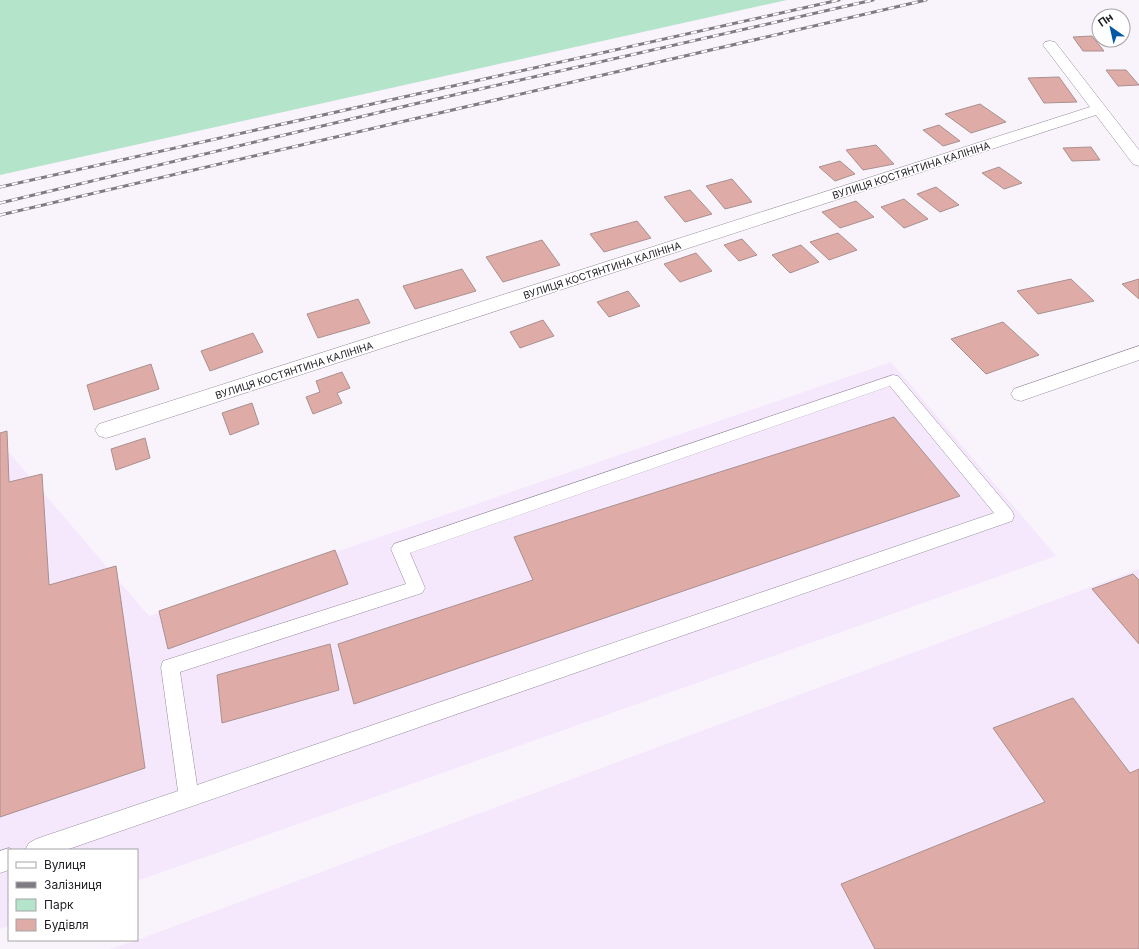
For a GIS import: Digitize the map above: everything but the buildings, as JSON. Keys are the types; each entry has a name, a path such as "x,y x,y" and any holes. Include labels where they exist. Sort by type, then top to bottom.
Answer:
{"street":[{"path":"1050,45 1139,161"},
{"name":"ВУЛИЦЯ КОСТЯНТИНА КАЛІНІНА","path":"106,430 1098,109"},
{"path":"1021,394 1139,353"}],"lane":[{"path":"39,849 189,798 1006,516 893,380 400,549 416,588 170,667 189,798"}],"shaded area":[{"path":"891,362 1056,556 138,881 138,849 8,849 8,926 0,929 0,442 149,616"},
{"path":"1139,569 1139,949 110,949 138,941 138,940"}],"green space":[{"path":"0,0 787,0 0,175"}],"railway":[{"path":"0,187 839,0"},
{"path":"0,203 410,105 873,0"},
{"path":"0,215 926,0"}]}
